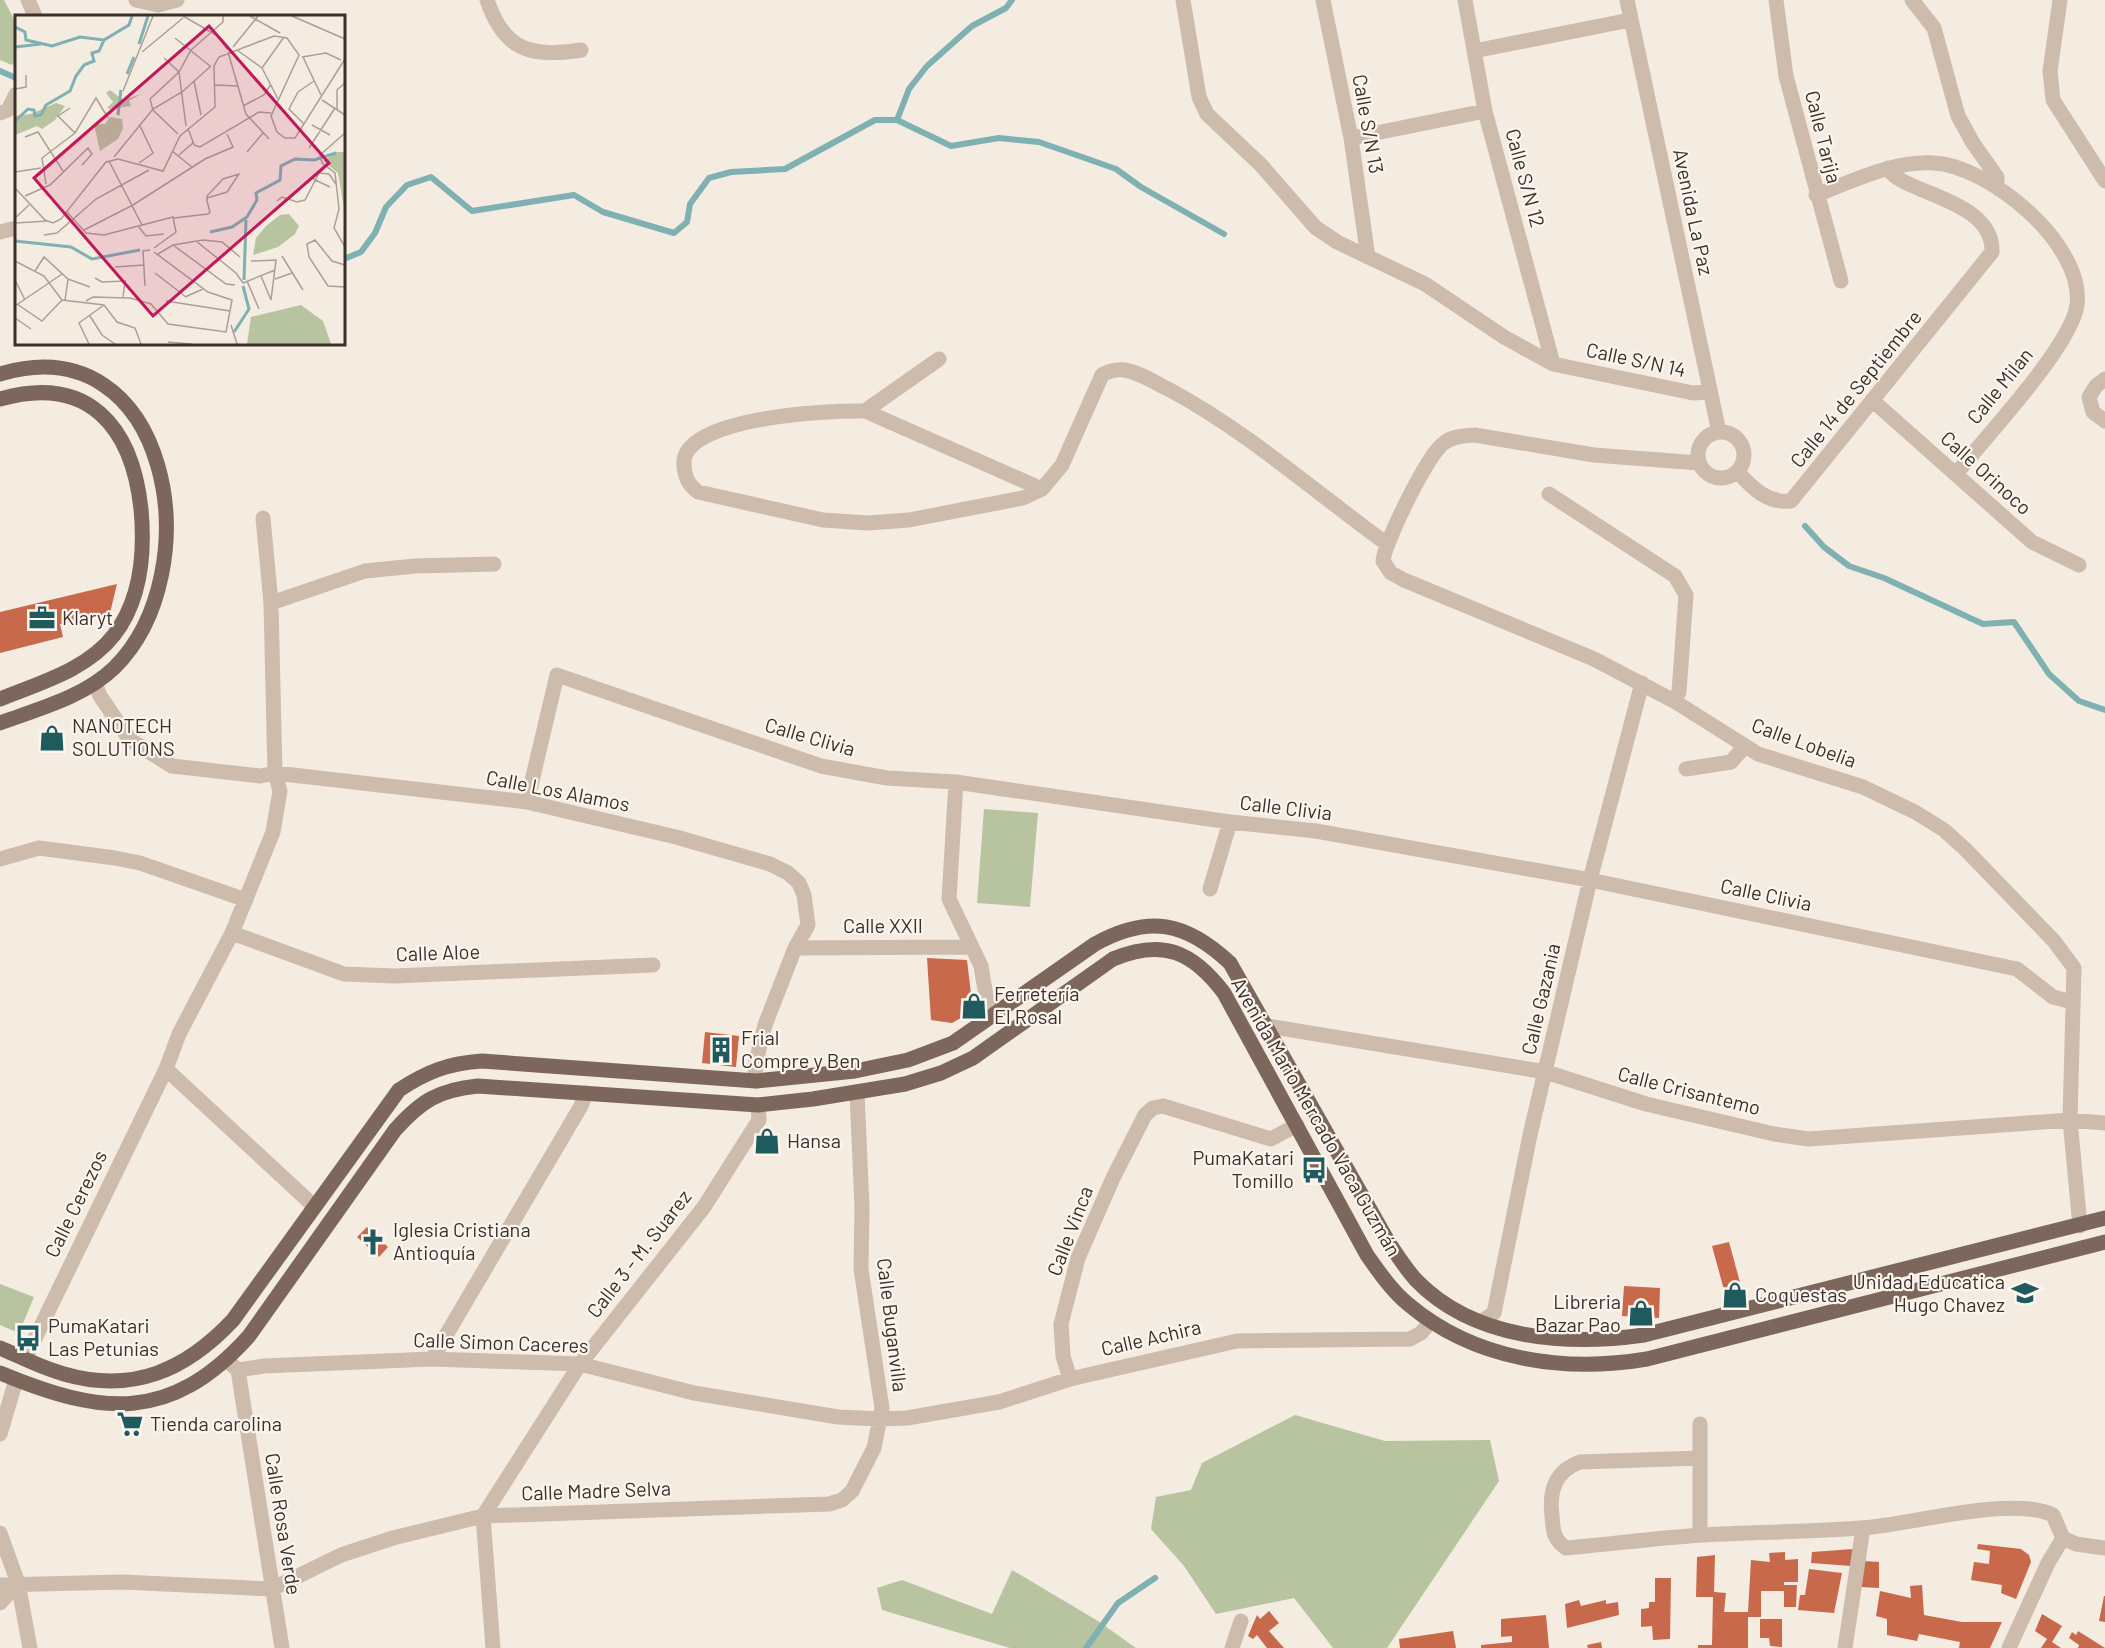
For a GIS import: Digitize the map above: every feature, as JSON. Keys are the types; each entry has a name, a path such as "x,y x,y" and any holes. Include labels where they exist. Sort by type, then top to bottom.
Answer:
{"main road":[{"path":"0,375 30,368 53,369 81,375 107,388 130,407 147,434 158,464 168,525 166,556 155,606 129,651 112,670 95,683 77,693 0,723"},
{"path":"0,399 39,392 64,394 94,407 117,430 135,471 143,530 139,577 133,599 113,636 84,662 0,699"},
{"path":"84,662 95,683"},
{"name":"Avenida Mario Mercado Vaca Guzmán","path":"0,1348 63,1374 93,1381 123,1381 148,1376 182,1364 211,1344 233,1320 381,1111 399,1090 421,1075 445,1065 482,1061 756,1081 855,1071 933,1052 953,1043 1095,944 1120,930 1159,926 1201,938 1230,963 1243,981 1389,1243 1404,1264 1431,1293 1464,1314 1519,1334 1587,1341 1644,1335 2105,1218"},
{"name":"Avenida Mario Mercado Vaca Guzmán","path":"0,1373 61,1397 96,1404 127,1405 158,1399 191,1386 232,1365 249,1336 395,1130 416,1107 431,1097 447,1091 478,1086 758,1105 905,1084 941,1073 973,1058 1087,975 1133,950 1166,950 1198,963 1224,993 1367,1255 1406,1303 1430,1322 1474,1343 1511,1356 1563,1364 1620,1363 2105,1242"},
{"path":"1248,1036 1268,1026"},
{"path":"585,1093 586,1070"},
{"path":"855,1071 857,1092"},
{"path":"756,1081 758,1105"},
{"path":"315,1207 333,1219"},
{"path":"2079,1226 2085,1247"},
{"path":"1474,1343 1482,1321"},
{"path":"211,1344 232,1365"},
{"path":"16,1380 25,1359"}],"street":[{"path":"28,0 35,15"},
{"path":"136,0 158,5 177,0"},
{"path":"487,0 492,16 503,32 523,48 551,55 581,50"},
{"name":"Calle S/N 14","path":"1183,0 1199,97 1207,114 1261,165 1315,227 1337,242 1425,284 1504,337 1553,364 1693,393 1710,392"},
{"name":"Calle S/N 13","path":"1323,0 1351,138 1368,257"},
{"name":"Calle S/N 12","path":"1465,0 1485,111 1553,364"},
{"name":"Avenida La Paz","path":"1627,0 1719,432"},
{"name":"Calle Tarija","path":"1776,0 1786,76 1816,195 1841,281"},
{"path":"1816,195 1888,168 1935,163 1997,185 1997,177 1973,143 1958,116 1934,28 1911,0"},
{"path":"2060,0 2050,71 2053,100 2105,181"},
{"path":"1474,51 1630,20"},
{"path":"0,113 8,110 15,96"},
{"path":"1351,138 1485,111"},
{"name":"Calle 14 de Septiembre","path":"1738,472 1768,498 1782,502 1791,501 1992,252 1993,241 1978,220 1952,201 1899,178 1888,168"},
{"name":"Calle Milan","path":"1956,474 2054,354 2069,329 2077,304 2070,261 2042,226 1997,185"},
{"path":"0,232 15,228"},
{"path":"865,411 939,359"},
{"path":"1042,489 865,411 841,410 738,424 704,435 688,449 683,459 688,484 698,492 824,520 868,523 909,520 996,504 1023,498 1042,489 1062,465 1102,375 1112,370 1123,370 1138,374 1187,400 1233,429 1387,544 1428,461 1444,443 1456,437 1475,435 1594,455 1699,463"},
{"path":"2105,379 2096,386 2089,397 2093,412 2105,421"},
{"name":"Calle Orinoco","path":"1872,400 2032,542 2079,565"},
{"path":"1719,432 1732,435 1742,445 1744,458 1738,472 1727,478 1713,477 1699,463 1698,456 1702,443 1712,434 1719,432"},
{"path":"1549,494 1675,576 1682,585 1686,595 1679,692 1674,701"},
{"name":"Calle Cerezos","path":"25,1359 166,1069 179,1034 232,933 273,832 280,791 275,774 271,603 263,518"},
{"name":"Calle Lobelia","path":"1387,544 1383,561 1385,567 1404,580 1594,658 1674,701 1758,754 1863,787 1915,812 1944,830 2054,941 2074,968 2070,1120 2079,1226"},
{"path":"271,603 365,571 415,566 494,564"},
{"name":"Calle Clivia","path":"527,802 557,675 821,766 887,778 956,782 1230,822 1316,831 1590,880 2017,969 2053,997 2072,1002"},
{"name":"Calle Los Alamos","path":"95,683 100,696 130,740 172,766 260,776 275,774 527,802 676,837 770,864 793,878 804,895 808,925 795,948 765,1025 755,1066 756,1081"},
{"name":"Calle Gazania","path":"1482,1321 1494,1313 1530,1135 1590,880 1642,683"},
{"path":"1686,769 1731,762 1745,746"},
{"path":"956,782 949,899 981,966 987,1002 996,1015"},
{"path":"1210,889 1230,822"},
{"path":"0,859 39,848 115,858 140,863 246,900"},
{"name":"Calle Aloe","path":"232,933 344,974 395,976 653,965"},
{"name":"Calle XXII","path":"795,948 971,947"},
{"name":"Calle Crisantemo","path":"1268,1026 1546,1072 1646,1104 1774,1134 1809,1139 2070,1120 2105,1123"},
{"path":"166,1069 315,1207"},
{"name":"Calle Buganvilla","path":"857,1092 862,1208 861,1269 879,1382 882,1408 879,1419"},
{"path":"432,1359 581,1106 585,1093"},
{"name":"Calle 3 - M. Suarez","path":"483,1516 580,1364 704,1207 759,1120 758,1105"},
{"name":"Calle Vinca","path":"1070,1379 1063,1356 1061,1324 1078,1258 1113,1178 1145,1115 1153,1108 1163,1106 1271,1139 1297,1125"},
{"name":"Calle Achira","path":"879,1419 907,1418 999,1402 1070,1379 1238,1341 1410,1339 1421,1333 1430,1322"},
{"name":"Calle Simon Caceres","path":"232,1365 264,1366 432,1359 580,1364 716,1397 838,1417 879,1419"},
{"name":"Calle Rosa Verde","path":"232,1365 282,1648"},
{"path":"0,1434 16,1380"},
{"name":"Calle Madre Selva","path":"272,1589 341,1555 393,1538 483,1516 829,1504 842,1500 852,1491 874,1448 879,1419"},
{"path":"1700,1425 1700,1535"},
{"path":"1700,1458 1580,1462 1567,1467 1550,1494 1553,1535 1566,1548 1700,1535 1863,1528 1970,1512 2040,1509 2053,1515 2063,1538 2076,1544 2105,1548"},
{"path":"483,1516 493,1648"},
{"path":"1845,1648 1863,1528"},
{"path":"0,1533 18,1583 30,1648"},
{"path":"2009,1648 2048,1563 2063,1538"},
{"path":"0,1585 122,1582 272,1589"},
{"path":"0,1603 18,1583"},
{"path":"1232,1648 1241,1621"}],"green space":[{"path":"0,0 4,0 15,21 15,62 12,65 0,60"},
{"path":"984,809 1038,813 1030,907 977,903"},
{"path":"0,1284 34,1297 19,1333 0,1325"},
{"path":"1295,1415 1385,1441 1490,1440 1499,1481 1387,1648 1333,1648 1294,1598 1216,1614 1184,1566 1151,1529 1156,1497 1191,1490 1202,1463"},
{"path":"1012,1570 1098,1621 1136,1648 1010,1648 882,1610 877,1588 902,1580 992,1614"}],"building":[{"name":"Klaryt","path":"117,584 110,613 60,624 63,637 0,653 0,612"},
{"path":"927,958 967,960 973,1011 952,1023 931,1020"},
{"name":"Frial Compre y Ben","path":"705,1032 739,1036 736,1067 702,1063"},
{"name":"Iglesia Cristiana Antioquía","path":"367,1227 388,1247 379,1257 357,1237"},
{"path":"1729,1242 1744,1297 1727,1301 1712,1246"},
{"path":"1624,1286 1660,1288 1659,1318 1622,1316"},
{"path":"1978,1544 2021,1549 2029,1555 2031,1562 2016,1599 2001,1593 2002,1585 1971,1580 1974,1562 1989,1564 1990,1551 1977,1549"},
{"path":"1853,1549 1851,1566 1811,1563 1812,1552"},
{"path":"1785,1552 1785,1560 1798,1559 1798,1582 1784,1582 1784,1585 1797,1585 1796,1607 1784,1607 1784,1591 1761,1591 1761,1617 1748,1617 1748,1648 1698,1648 1698,1645 1712,1645 1713,1597 1696,1597 1697,1557 1715,1555 1714,1592 1726,1593 1724,1612 1748,1612 1751,1560 1770,1562 1769,1553"},
{"path":"1864,1561 1879,1562 1879,1588 1861,1587"},
{"path":"1809,1569 1842,1573 1834,1613 1798,1610 1800,1595 1805,1595"},
{"path":"1655,1578 1671,1578 1670,1639 1653,1640 1652,1626 1641,1627 1641,1609 1649,1608 1649,1602 1655,1602"},
{"path":"1922,1585 1924,1615 1962,1622 2002,1622 1990,1648 1959,1648 1960,1642 1919,1634 1917,1641 1887,1635 1887,1619 1876,1616 1880,1591 1911,1598 1910,1586"},
{"path":"2105,1596 2105,1622 2099,1621"},
{"path":"1579,1600 1581,1606 1606,1600 1606,1604 1618,1602 1619,1615 1567,1628 1565,1604"},
{"path":"1269,1611 1279,1623 1269,1631 1284,1648 1267,1648 1257,1635 1253,1639 1248,1636 1257,1615 1260,1619"},
{"path":"2042,1614 2062,1626 2052,1642 2061,1648 2041,1648 2047,1639 2035,1631"},
{"path":"1546,1615 1549,1648 1481,1648 1481,1645 1512,1642 1512,1636 1501,1637 1501,1619"},
{"path":"1760,1619 1782,1619 1782,1647 1770,1646 1769,1638 1760,1638"},
{"path":"1453,1631 1456,1648 1400,1648 1399,1639"},
{"path":"2078,1631 2105,1648 2078,1648 2079,1645 2069,1638 2072,1632 2076,1635"},
{"path":"1601,1642 1602,1648 1588,1648 1587,1645"}],"waterway":[{"path":"897,120 909,89 927,66 972,26 1006,8 1012,0"},
{"path":"0,71 15,78"},
{"path":"345,259 361,252 375,233 386,207 407,185 431,177 472,211 574,195 603,212 674,233 687,222 690,204 709,178 731,172 785,169 875,120 897,120 951,146 999,138 1039,142 1116,169 1141,187 1224,234"},
{"path":"1805,526 1824,547 1849,566 1884,578 1983,624 2014,622 2049,674 2079,701 2105,710"},
{"path":"1086,1648 1118,1603 1155,1578"}],"place":[{"name":"Klaryt","path":"42,618"},
{"name":"NANOTECH SOLUTIONS","path":"52,738"},
{"name":"Ferretería El Rosal","path":"974,1006"},
{"name":"Frial Compre y Ben","path":"721,1050"},
{"name":"Hansa","path":"767,1141"},
{"name":"PumaKatari Tomillo","path":"1314,1170"},
{"name":"Iglesia Cristiana Antioquía","path":"373,1242"},
{"name":"Unidad Educatica Hugo Chavez","path":"2025,1293"},
{"name":"Coquestas","path":"1735,1295"},
{"name":"Libreria Bazar Pao","path":"1641,1313"},
{"name":"PumaKatari Las Petunias","path":"28,1338"},
{"name":"Tienda carolina","path":"130,1424"}]}
